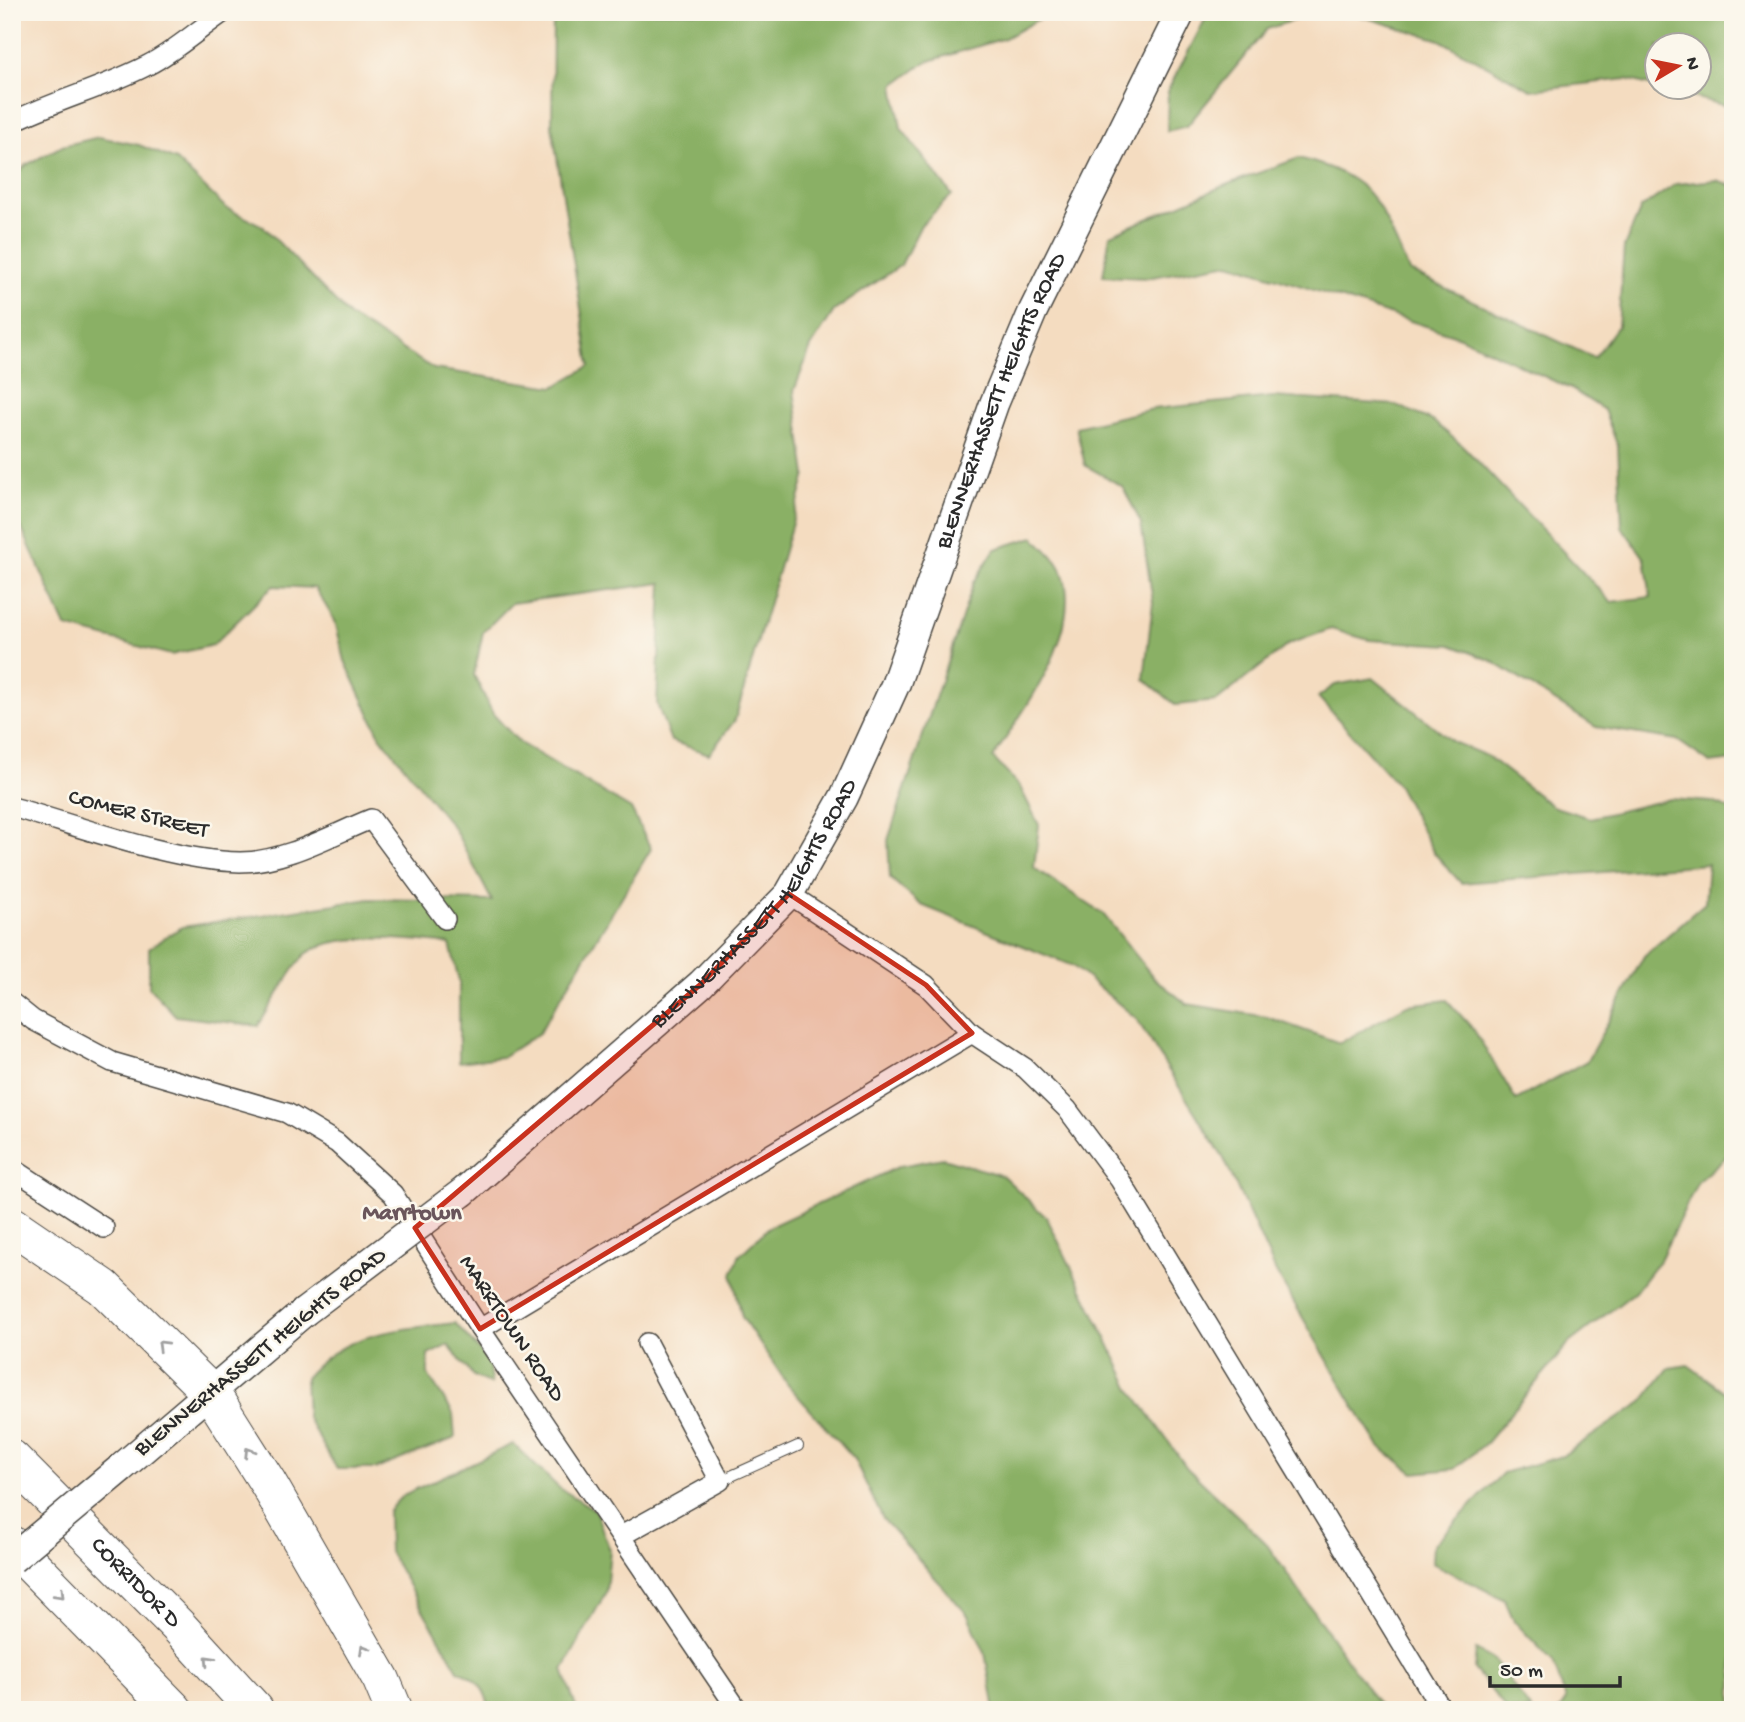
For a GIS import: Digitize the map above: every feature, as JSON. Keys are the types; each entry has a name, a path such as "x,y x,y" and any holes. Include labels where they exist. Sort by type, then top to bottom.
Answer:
{"highway":[{"path":"12,1224 103,1287 211,1392 268,1483 381,1679 394,1710"},
{"name":"CORRIDOR D","path":"12,1459 179,1627 255,1710"},
{"path":"12,1545 174,1710"}],"street":[{"path":"12,122 52,102 97,87 150,64 224,12"},
{"name":"BLENNERHASSETT HEIGHTS ROAD","path":"12,1559 303,1312 463,1192 701,984 789,894 844,797 896,683 975,465 994,404 1032,311 1181,12"},
{"name":"COMER STREET","path":"12,807 188,856 242,862 295,850 371,819 445,919"},
{"path":"789,894 926,985 972,1033 1025,1068 1059,1101 1119,1180 1442,1710"},
{"name":"MARRTOWN ROAD","path":"12,1003 33,1020 112,1062 287,1113 337,1143 393,1194 480,1329 738,1710"},
{"path":"480,1329 972,1033"},
{"path":"12,1168 104,1228"},
{"path":"621,1536 720,1481 647,1343"}],"lane":[{"path":"720,1481 799,1447"}],"highlighted area":[{"path":"789,894 926,985 972,1033 480,1329 415,1228 701,984"}],"green space":[{"path":"553,12 1051,12 1005,38 926,62 894,85 901,128 952,195 921,225 901,265 834,311 811,347 794,391 806,475 735,720 709,754 671,741 657,704 662,583 512,603 483,632 474,675 493,714 520,743 631,809 651,849 539,1033 502,1057 459,1062 459,981 450,944 376,938 337,942 306,954 288,977 258,1026 176,1016 149,987 149,948 182,927 370,899 492,901 455,830 380,736 345,661 335,621 315,588 273,586 213,645 171,655 66,627 12,507 12,180 26,165 62,146 99,137 139,145 176,160 226,208 263,226 349,316 434,369 554,387 590,366 552,126"},
{"path":"1209,12 1318,12 1267,29 1187,126 1167,131 1168,90"},
{"path":"1347,12 1733,12 1733,108 1711,102 1714,102 1714,32 1644,32 1644,83 1627,79 1531,90 1440,40"},
{"path":"1299,158 1345,175 1372,196 1409,271 1594,358 1618,326 1624,247 1641,208 1676,184 1717,180 1733,186 1733,760 1710,763 1677,740 1596,727 1490,660 1451,645 1369,640 1331,629 1289,644 1217,701 1176,705 1144,679 1153,602 1141,523 1123,487 1085,465 1076,427 1153,409 1273,397 1396,405 1433,421 1464,447 1611,602 1651,597 1645,559 1622,527 1618,447 1604,410 1571,389 1460,337 1230,263 1147,278 1103,276 1110,235 1223,186"},
{"path":"1034,537 1062,571 1067,594 1065,619 1048,669 993,758 1020,787 1039,825 1034,868 1103,914 1154,978 1187,1004 1267,1017 1340,1043 1407,1005 1447,1000 1474,1030 1516,1100 1587,1061 1644,956 1705,903 1708,864 1461,883 1434,853 1397,784 1318,697 1335,685 1373,678 1453,742 1487,756 1552,806 1590,818 1670,799 1712,802 1733,810 1733,1151 1698,1181 1661,1258 1635,1292 1569,1343 1486,1443 1454,1469 1414,1473 1380,1447 1276,1272 1224,1159 1136,1018 1073,966 921,905 890,878 888,840 974,582 995,549"},
{"path":"943,1158 1003,1176 1047,1218 1131,1389 1187,1468 1265,1542 1382,1710 995,1710 985,1653 968,1615 883,1519 854,1459 788,1385 742,1317 732,1274 739,1256 769,1227 900,1166"},
{"path":"455,1323 489,1361 491,1384 473,1376 448,1345 428,1355 428,1375 453,1413 455,1438 376,1469 337,1469 307,1418 305,1378 337,1350 355,1341 393,1331"},
{"path":"1688,1365 1733,1398 1733,1710 1559,1710 1566,1700 1553,1662 1514,1621 1505,1600 1432,1563 1433,1545 1503,1473 1562,1456 1642,1402 1669,1368"},
{"path":"513,1444 558,1487 595,1510 610,1550 606,1592 563,1670 577,1710 490,1710 480,1685 458,1670 389,1552 388,1511 403,1495"},
{"path":"1476,1650 1494,1660 1531,1710 1507,1710 1474,1669"}],"district":[{"name":"Marrtown","path":"412,1214"}]}
